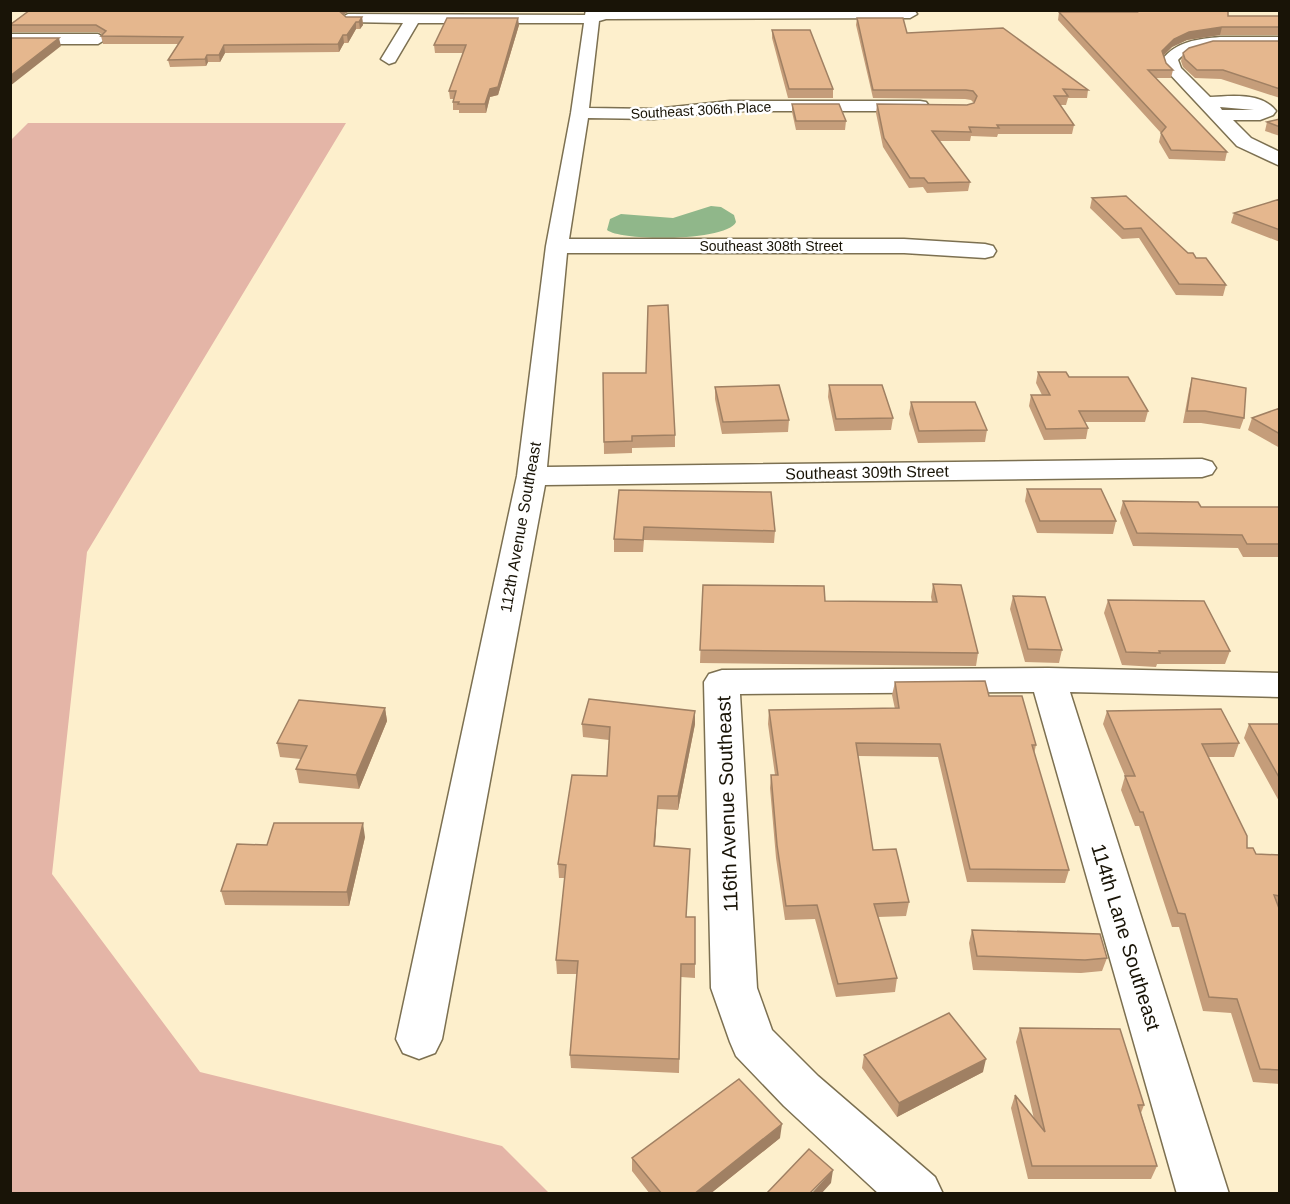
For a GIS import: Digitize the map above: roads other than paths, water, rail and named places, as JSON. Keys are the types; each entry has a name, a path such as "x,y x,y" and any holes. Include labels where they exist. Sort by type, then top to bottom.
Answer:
{"street":[{"path":"389,59 416,14"},
{"path":"348,18 416,14 910,14"},
{"name":"112th Avenue Southeast","path":"419,1039 532,476 557,246 580,113 592,15"},
{"path":"10,39 98,39"},
{"path":"1280,42 1177,45 1170,60 1174,70 1244,142 1280,160"},
{"path":"1205,102 1247,103 1262,106 1267,111 1253,116 1218,115"},
{"name":"Southeast 306th Place","path":"580,113 654,114 730,106 942,106"},
{"name":"Southeast 308th Street","path":"557,246 904,246 985,251"},
{"name":"Southeast 309th Street","path":"532,476 1202,468"},
{"name":"116th Avenue Southeast","path":"917,1194 801,1091 753,1042 734,988 722,681 1048,680 1280,685"},
{"name":"114th Lane Southeast","path":"1048,680 1203,1194"}]}
